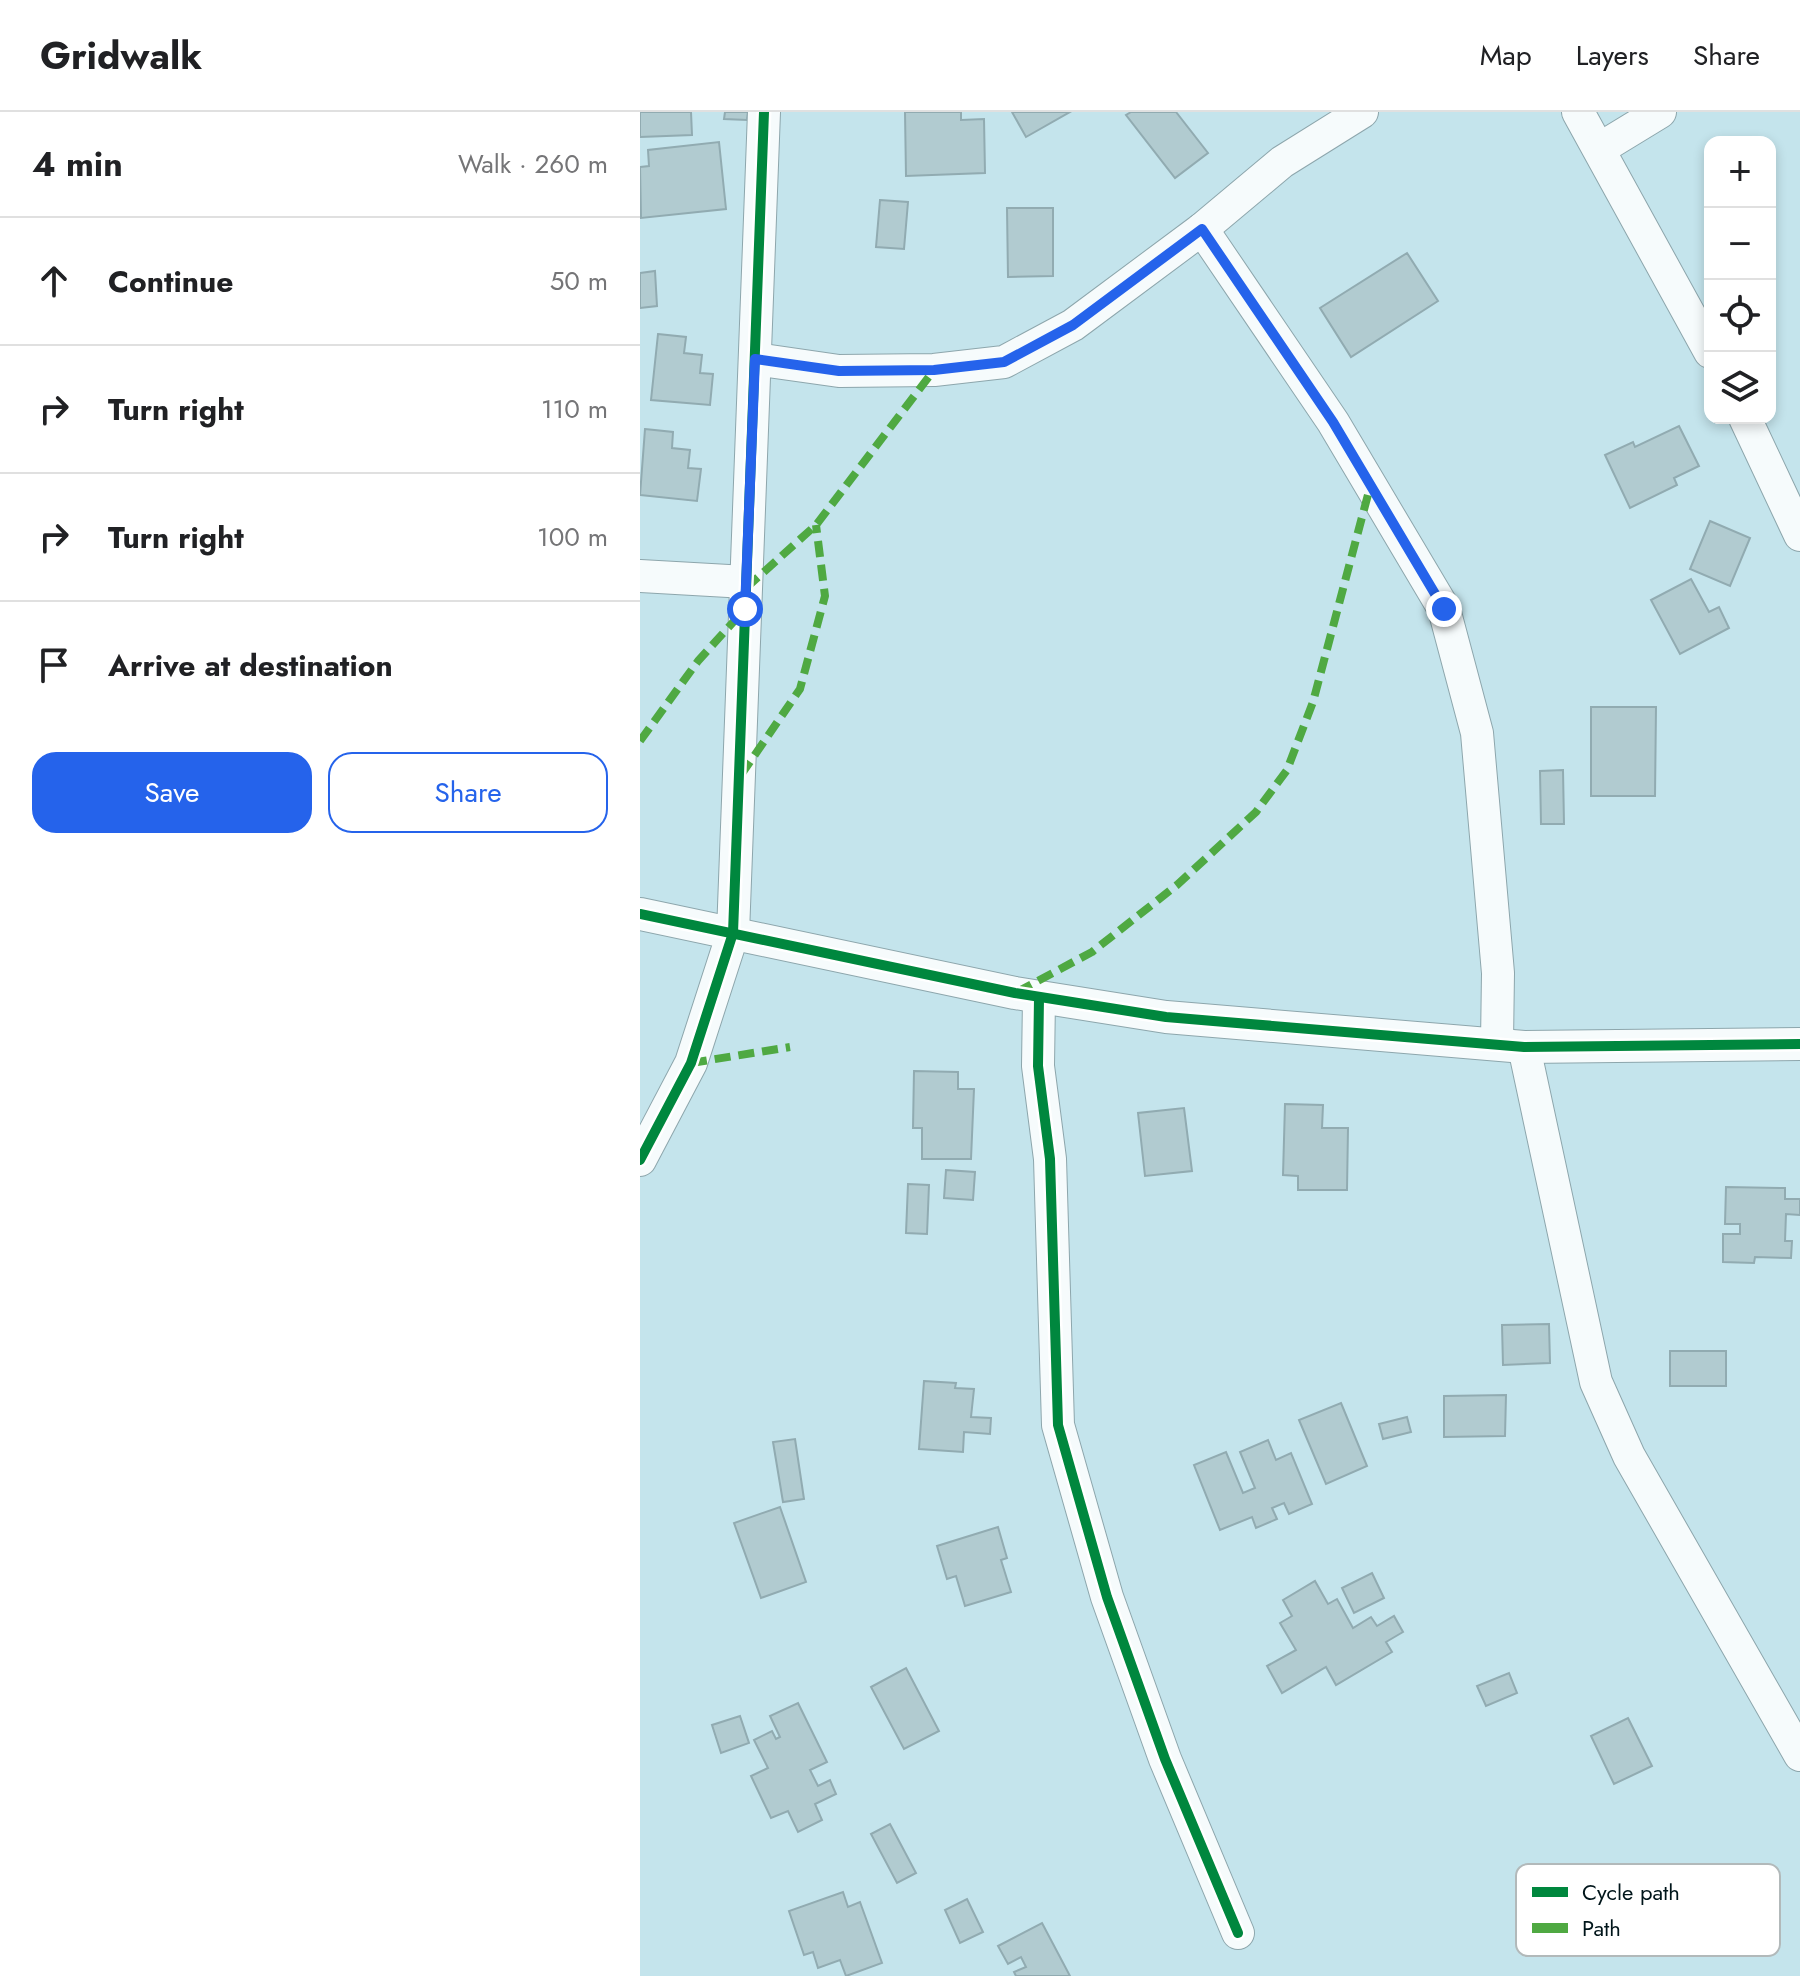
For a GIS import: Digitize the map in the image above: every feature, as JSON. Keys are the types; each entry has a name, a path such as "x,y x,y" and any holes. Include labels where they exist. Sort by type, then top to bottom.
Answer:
{"street":[{"path":"640,1160 691,1063 733,933 764,112"},
{"path":"755,359 839,371 934,370 1004,362 1073,325 1202,229 1282,162 1362,112"},
{"path":"1578,112 1601,148 1704,341"},
{"path":"1601,148 1660,112"},
{"path":"1202,229 1333,422 1444,609 1477,733 1498,973 1510,1044 1596,1382 1629,1456 1786,1706 1800,1755"},
{"path":"1748,424 1800,535"},
{"path":"640,576 746,582"},
{"path":"640,914 1039,998 1166,1017 1510,1044 1800,1044"},
{"path":"1039,998 1038,1066 1052,1188 1058,1425 1107,1597 1165,1759 1238,1933"}],"building":[{"path":"640,112 691,112 692,135 640,137"},
{"path":"725,112 748,112 747,120 724,119"},
{"path":"905,112 961,112 961,120 984,119 985,173 906,176"},
{"path":"1012,112 1070,112 1026,137"},
{"path":"1131,112 1176,112 1208,153 1175,178 1126,115"},
{"path":"719,142 726,209 641,218 640,167 649,166 648,150"},
{"path":"880,200 908,202 904,249 876,247"},
{"path":"1007,208 1053,208 1053,276 1008,277"},
{"path":"1407,253 1438,301 1351,357 1320,308"},
{"path":"655,271 657,306 640,308 640,273"},
{"path":"658,334 686,337 684,353 702,355 700,373 713,374 710,405 651,400"},
{"path":"1679,426 1699,466 1674,478 1677,485 1630,508 1605,455 1633,442 1635,447"},
{"path":"645,429 673,432 672,448 690,450 688,468 701,469 697,501 640,495"},
{"path":"1710,521 1750,538 1730,586 1690,569"},
{"path":"1691,579 1709,612 1719,607 1729,628 1680,654 1651,600"},
{"path":"1591,707 1656,707 1655,796 1591,796"},
{"path":"1563,770 1564,824 1541,824 1540,771"},
{"path":"914,1071 958,1072 958,1089 974,1089 971,1159 922,1159 922,1128 913,1128"},
{"path":"1285,1104 1323,1105 1322,1128 1348,1128 1347,1190 1298,1190 1298,1176 1283,1175"},
{"path":"1184,1108 1192,1171 1145,1176 1138,1113"},
{"path":"946,1170 975,1172 973,1200 944,1198"},
{"path":"908,1184 929,1185 927,1234 906,1233"},
{"path":"1726,1187 1785,1188 1785,1199 1800,1199 1800,1215 1786,1214 1785,1241 1792,1241 1791,1258 1755,1257 1754,1263 1723,1262 1723,1234 1740,1234 1740,1224 1725,1224"},
{"path":"1549,1324 1550,1363 1503,1365 1502,1325"},
{"path":"1670,1351 1726,1351 1726,1386 1670,1386"},
{"path":"924,1381 956,1383 955,1388 974,1389 971,1417 991,1418 990,1434 964,1432 963,1452 919,1449"},
{"path":"1506,1395 1505,1436 1444,1437 1444,1396"},
{"path":"1341,1403 1367,1466 1326,1484 1299,1420"},
{"path":"1407,1417 1411,1432 1383,1439 1379,1424"},
{"path":"795,1439 804,1499 783,1502 773,1442"},
{"path":"1268,1440 1276,1460 1291,1453 1312,1504 1289,1514 1284,1503 1272,1508 1277,1519 1256,1528 1252,1517 1220,1530 1194,1465 1226,1452 1243,1493 1255,1488 1240,1452"},
{"path":"780,1507 806,1582 761,1598 734,1523"},
{"path":"998,1527 1007,1558 1001,1560 1011,1592 965,1606 956,1576 947,1579 937,1546"},
{"path":"1372,1573 1384,1598 1354,1613 1342,1588"},
{"path":"1315,1581 1328,1604 1337,1599 1353,1628 1371,1617 1377,1626 1394,1616 1403,1632 1386,1642 1392,1652 1336,1685 1326,1667 1282,1693 1267,1666 1296,1650 1280,1623 1292,1616 1283,1600"},
{"path":"906,1668 939,1731 904,1749 871,1687"},
{"path":"1509,1673 1517,1693 1486,1706 1477,1686"},
{"path":"798,1703 827,1762 810,1770 818,1786 830,1780 836,1794 815,1804 822,1820 798,1832 788,1811 771,1818 751,1776 768,1768 754,1740 772,1731 776,1739 780,1737 770,1716"},
{"path":"740,1716 749,1743 721,1753 712,1725"},
{"path":"1628,1718 1652,1766 1614,1784 1591,1736"},
{"path":"890,1824 916,1873 897,1883 871,1834"},
{"path":"843,1892 848,1907 860,1902 882,1963 846,1976 840,1960 818,1968 813,1952 804,1955 789,1911"},
{"path":"967,1899 983,1932 960,1943 945,1910"},
{"path":"1042,1923 1070,1976 1016,1976 1014,1972 1026,1967 1021,1957 1008,1964 998,1946"}],"marked path":[{"path":"746,588 816,525 934,370"},
{"path":"1017,992 1092,952 1177,885 1256,812 1287,770 1313,702 1370,487"},
{"path":"741,775 800,689 825,596 816,525"},
{"path":"640,741 698,661 745,609"},
{"path":"691,1063 790,1047"}],"cycle path":[{"path":"640,1160 691,1063 733,933 764,112"},
{"path":"640,914 1015,993 1166,1017 1524,1047 1800,1044"},
{"path":"1039,998 1038,1066 1050,1159 1058,1425 1107,1597 1165,1759 1238,1933"}],"route":[{"path":"745,609 755,359 839,371 934,370 1004,362 1073,325 1202,229 1333,422 1444,609"}]}
